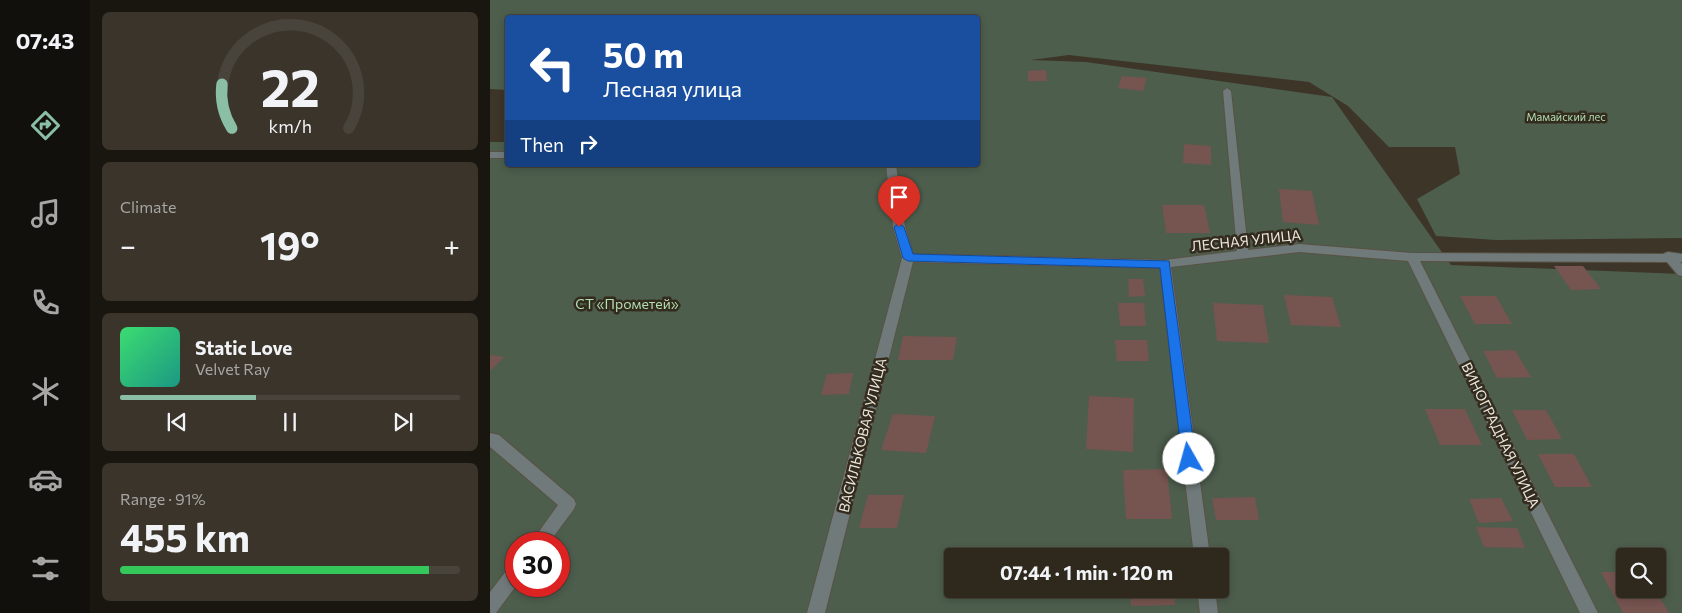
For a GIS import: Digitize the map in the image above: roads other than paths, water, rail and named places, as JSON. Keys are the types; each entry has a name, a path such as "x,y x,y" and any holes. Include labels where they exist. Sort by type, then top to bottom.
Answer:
{"street":[{"path":"1227,91 1243,255"},
{"path":"490,156 505,155"},
{"path":"891,167 899,227 908,258"},
{"name":"ЛЕСНАЯ УЛИЦА","path":"908,258 1165,264 1299,248 1412,257 1668,256 1682,258"},
{"path":"1668,256 1682,272"},
{"name":"ВИНОГРАДНАЯ УЛИЦА","path":"1412,257 1589,613"},
{"name":"ВАСИЛЬКОВАЯ УЛИЦА","path":"816,613 908,258"},
{"path":"1165,264 1201,548"},
{"path":"490,440 494,440 568,504 547,532"},
{"path":"490,607 505,587"},
{"path":"1207,598 1209,613"}],"park label":[{"name":"Мамайский лес","path":"1566,116"},
{"name":"СТ «Прометей»","path":"627,303"}]}
